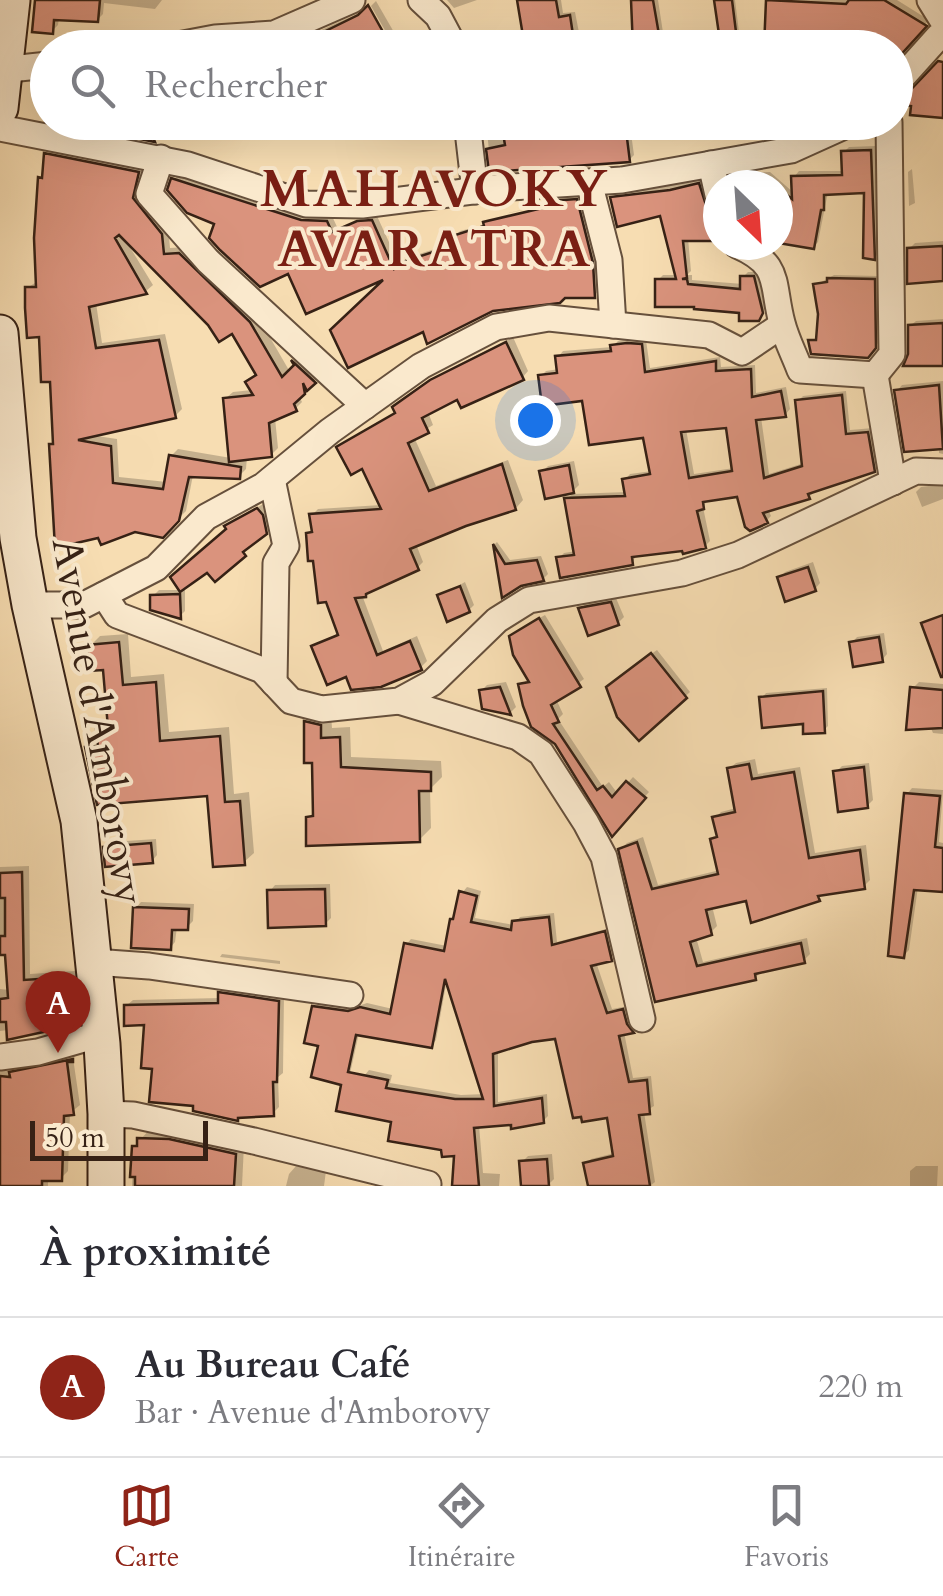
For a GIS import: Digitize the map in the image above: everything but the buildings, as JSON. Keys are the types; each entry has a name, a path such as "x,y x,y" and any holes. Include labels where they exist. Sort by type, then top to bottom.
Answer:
{"main road":[{"path":"0,108 12,0"},
{"name":"Avenue d'Amborovy","path":"0,338 18,538 80,821 101,1034 106,1186"}],"street":[{"path":"283,30 352,0"},
{"path":"421,0 438,16 445,30"},
{"path":"930,0 943,20"},
{"path":"913,65 938,37 943,38"},
{"path":"2,70 30,67"},
{"path":"0,128 30,134"},
{"path":"64,140 161,158 306,204 362,205 589,182 791,150 813,140"},
{"path":"468,140 475,191"},
{"path":"889,140 892,354 875,374 893,482"},
{"path":"161,158 149,194 208,261 365,406"},
{"path":"712,164 713,170"},
{"path":"589,182 609,260 612,325"},
{"path":"762,260 774,274 782,325 800,370 875,374"},
{"path":"30,605 84,606 156,568 206,517 272,479 421,366 496,327 549,318 709,335 742,352 782,325"},
{"path":"399,701 432,682 497,620 529,600 701,567 738,555 916,471 943,472"},
{"path":"272,479 286,546 276,564 274,682"},
{"path":"104,595 117,616 262,670 291,701 322,708 399,701 518,736 541,752 604,857 642,1020"},
{"path":"94,962 149,966 350,995"},
{"path":"0,1057 38,1052 101,1034"},
{"path":"106,1114 254,1141 428,1184"}],"place":[{"name":"Au Bureau Café","path":"58,1053"}],"district":[{"name":"MAHAVOKY AVARATRA","path":"435,220"}]}
